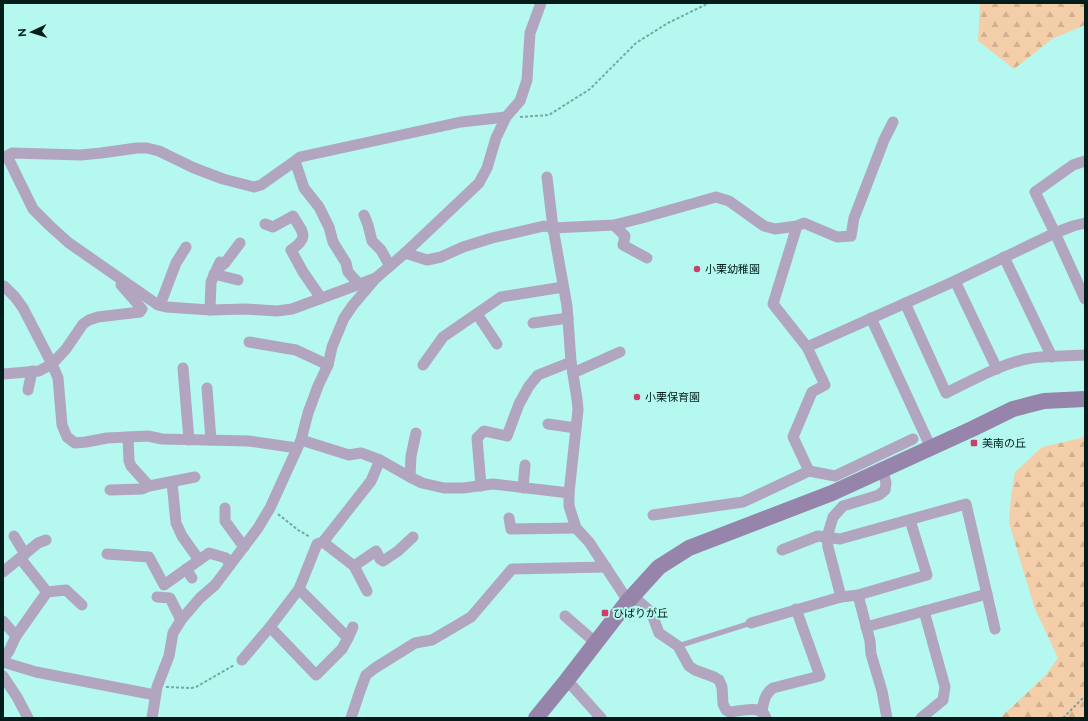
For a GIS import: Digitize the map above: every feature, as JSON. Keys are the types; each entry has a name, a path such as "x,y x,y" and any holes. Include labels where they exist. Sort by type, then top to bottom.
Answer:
{"street":[{"path":"152,718 156,691 169,656 173,633 181,620 200,598 215,585 258,528 270,508 299,444 308,413 318,386 328,366 332,347 344,318 376,278 405,253 479,183 487,168 496,138 506,117 520,101 527,80 530,33 541,3"},
{"path":"376,278 292,309 277,311 210,310 160,306 69,244 50,226 33,209 7,156 12,153 81,155 147,148 159,151 194,168 223,179 254,187 261,185 300,157 461,122 506,117"},
{"path":"405,253 427,260 441,257 463,247 492,238 544,226 553,228 614,225 716,197 729,201 764,226 775,229 804,224 837,237 851,236 854,218 884,140 893,122"},
{"path":"295,161 304,188 319,207 329,227 333,242 346,263 348,272 359,284"},
{"path":"1085,161 1073,165 1036,192 1085,299"},
{"path":"548,177 553,228 563,287 568,306 571,362 578,410 569,493 569,506 576,528 589,542 631,599 651,612 659,633 678,646 689,666 719,680 722,687 726,710 730,712 755,709 764,714 765,697 769,691 774,688 820,676 796,610"},
{"path":"364,215 372,241 381,250 390,266"},
{"path":"265,224 273,227 293,216 303,233 303,238 299,244 291,250 303,272 321,298"},
{"path":"807,347 955,281 1055,233 1085,223"},
{"path":"614,225 624,236 623,245 647,258"},
{"path":"797,226 773,304 807,347 825,385 812,392 793,437 809,471"},
{"path":"210,310 211,282 217,268 225,262 240,243"},
{"path":"160,306 176,263 186,247"},
{"path":"1004,257 1052,357"},
{"path":"217,268 238,280"},
{"path":"3,374 39,371 52,364 66,349 83,324 89,320 98,317 140,312 142,308 122,287 117,277"},
{"path":"955,281 997,369"},
{"path":"4,286 23,308 52,364 58,378 62,425 67,437 75,443 107,438 148,436 162,439 299,444 349,454 361,453 380,460 422,483 444,488 463,488 493,484 569,493"},
{"path":"423,365 443,338 501,297 563,287"},
{"path":"905,303 946,393 1014,362 1031,358 1085,355"},
{"path":"477,314 497,344"},
{"path":"533,323 568,318"},
{"path":"871,318 931,448"},
{"path":"249,342 296,350 328,366"},
{"path":"573,373 620,352"},
{"path":"482,486 477,438 484,431 507,436 519,404 529,386 538,375 571,362"},
{"path":"184,368 189,440"},
{"path":"28,390 32,371"},
{"path":"207,388 210,440"},
{"path":"536,718 631,599 659,567 689,548 832,493 1013,409 1044,401 1085,399"},
{"path":"548,424 576,428"},
{"path":"410,477 411,456 416,433"},
{"path":"128,437 129,462 149,486"},
{"path":"653,515 743,502 809,471 834,476 913,439"},
{"path":"242,660 299,589 320,543 371,481 380,460"},
{"path":"523,488 525,465"},
{"path":"842,597 828,548 827,537 834,517 843,506 879,495 885,490 886,483 883,470"},
{"path":"110,490 142,489 149,486 195,477"},
{"path":"172,482 176,523 182,536 199,560"},
{"path":"782,550 818,536 840,539 966,504 995,629"},
{"path":"225,508 225,521 244,546"},
{"path":"508,518 511,529 576,528"},
{"path":"750,623 842,597 858,595 927,575 910,520"},
{"path":"14,536 23,556 47,592"},
{"path":"354,566 376,551 383,562 413,537"},
{"path":"3,572 38,543 46,540"},
{"path":"320,543 354,566 367,590"},
{"path":"107,554 149,557 164,585 189,574 199,560 209,553 226,558 230,565"},
{"path":"351,718 366,676 375,668 415,643 432,640 471,617 512,569 606,567"},
{"path":"299,589 348,638"},
{"path":"82,605 66,590 47,592 16,636 3,661 36,672 156,691"},
{"path":"866,627 987,594"},
{"path":"858,595 870,641 871,654 882,691 887,718"},
{"path":"157,597 170,598 181,620"},
{"path":"923,718 943,700 945,687 924,611"},
{"path":"565,616 596,643"},
{"path":"3,621 16,636"},
{"path":"270,627 316,675 342,649 353,627"},
{"path":"3,676 17,697 28,718"},
{"path":"567,680 601,718"}],"lane":[{"path":"678,646 750,623"}],"path":[{"path":"506,117 549,115 590,89 636,43 668,23 709,3"},
{"path":"270,508 298,530 320,543"},
{"path":"156,691 196,687 242,660"},
{"path":"1063,718 1085,696"}],"green space":[{"path":"980,3 1085,3 1085,25 1052,39 1014,69 978,41"},
{"path":"1085,437 1085,718 1000,718 1045,676 1058,658 1035,609 1009,523 1015,472 1042,447"}],"place":[{"name":"小栗幼稚園","path":"697,269"},
{"name":"小栗保育園","path":"637,397"},
{"name":"美南の丘","path":"974,443"},
{"name":"ひばりが丘","path":"605,613"}]}
